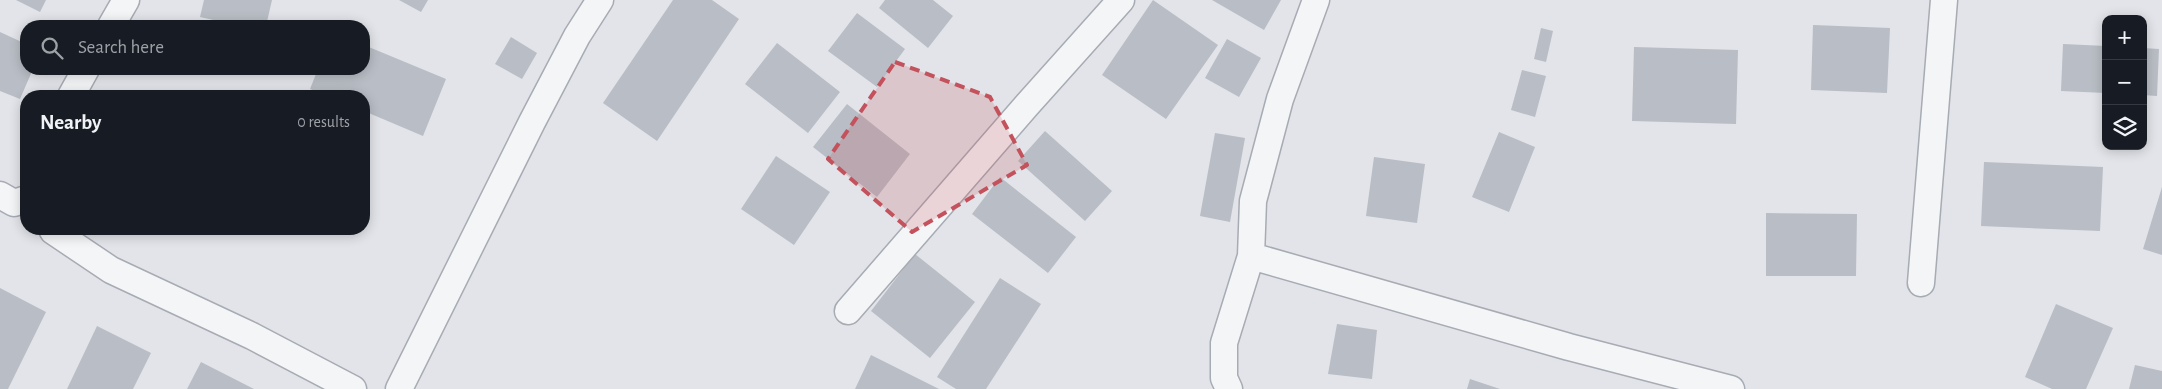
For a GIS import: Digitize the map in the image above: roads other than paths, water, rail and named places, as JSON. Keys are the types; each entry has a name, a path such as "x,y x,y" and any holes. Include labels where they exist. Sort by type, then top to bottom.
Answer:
{"street":[{"path":"114,20 126,0"},
{"path":"399,389 532,122 577,36 600,0"},
{"path":"848,311 1121,0"},
{"path":"1229,389 1224,378 1224,343 1251,256 1253,201 1280,99 1316,0"},
{"path":"1921,283 1944,0"},
{"path":"74,90 83,75"},
{"path":"0,195 14,203 20,201"},
{"path":"59,235 111,270 252,336 353,389"},
{"path":"1251,256 1569,347 1731,389"}]}
